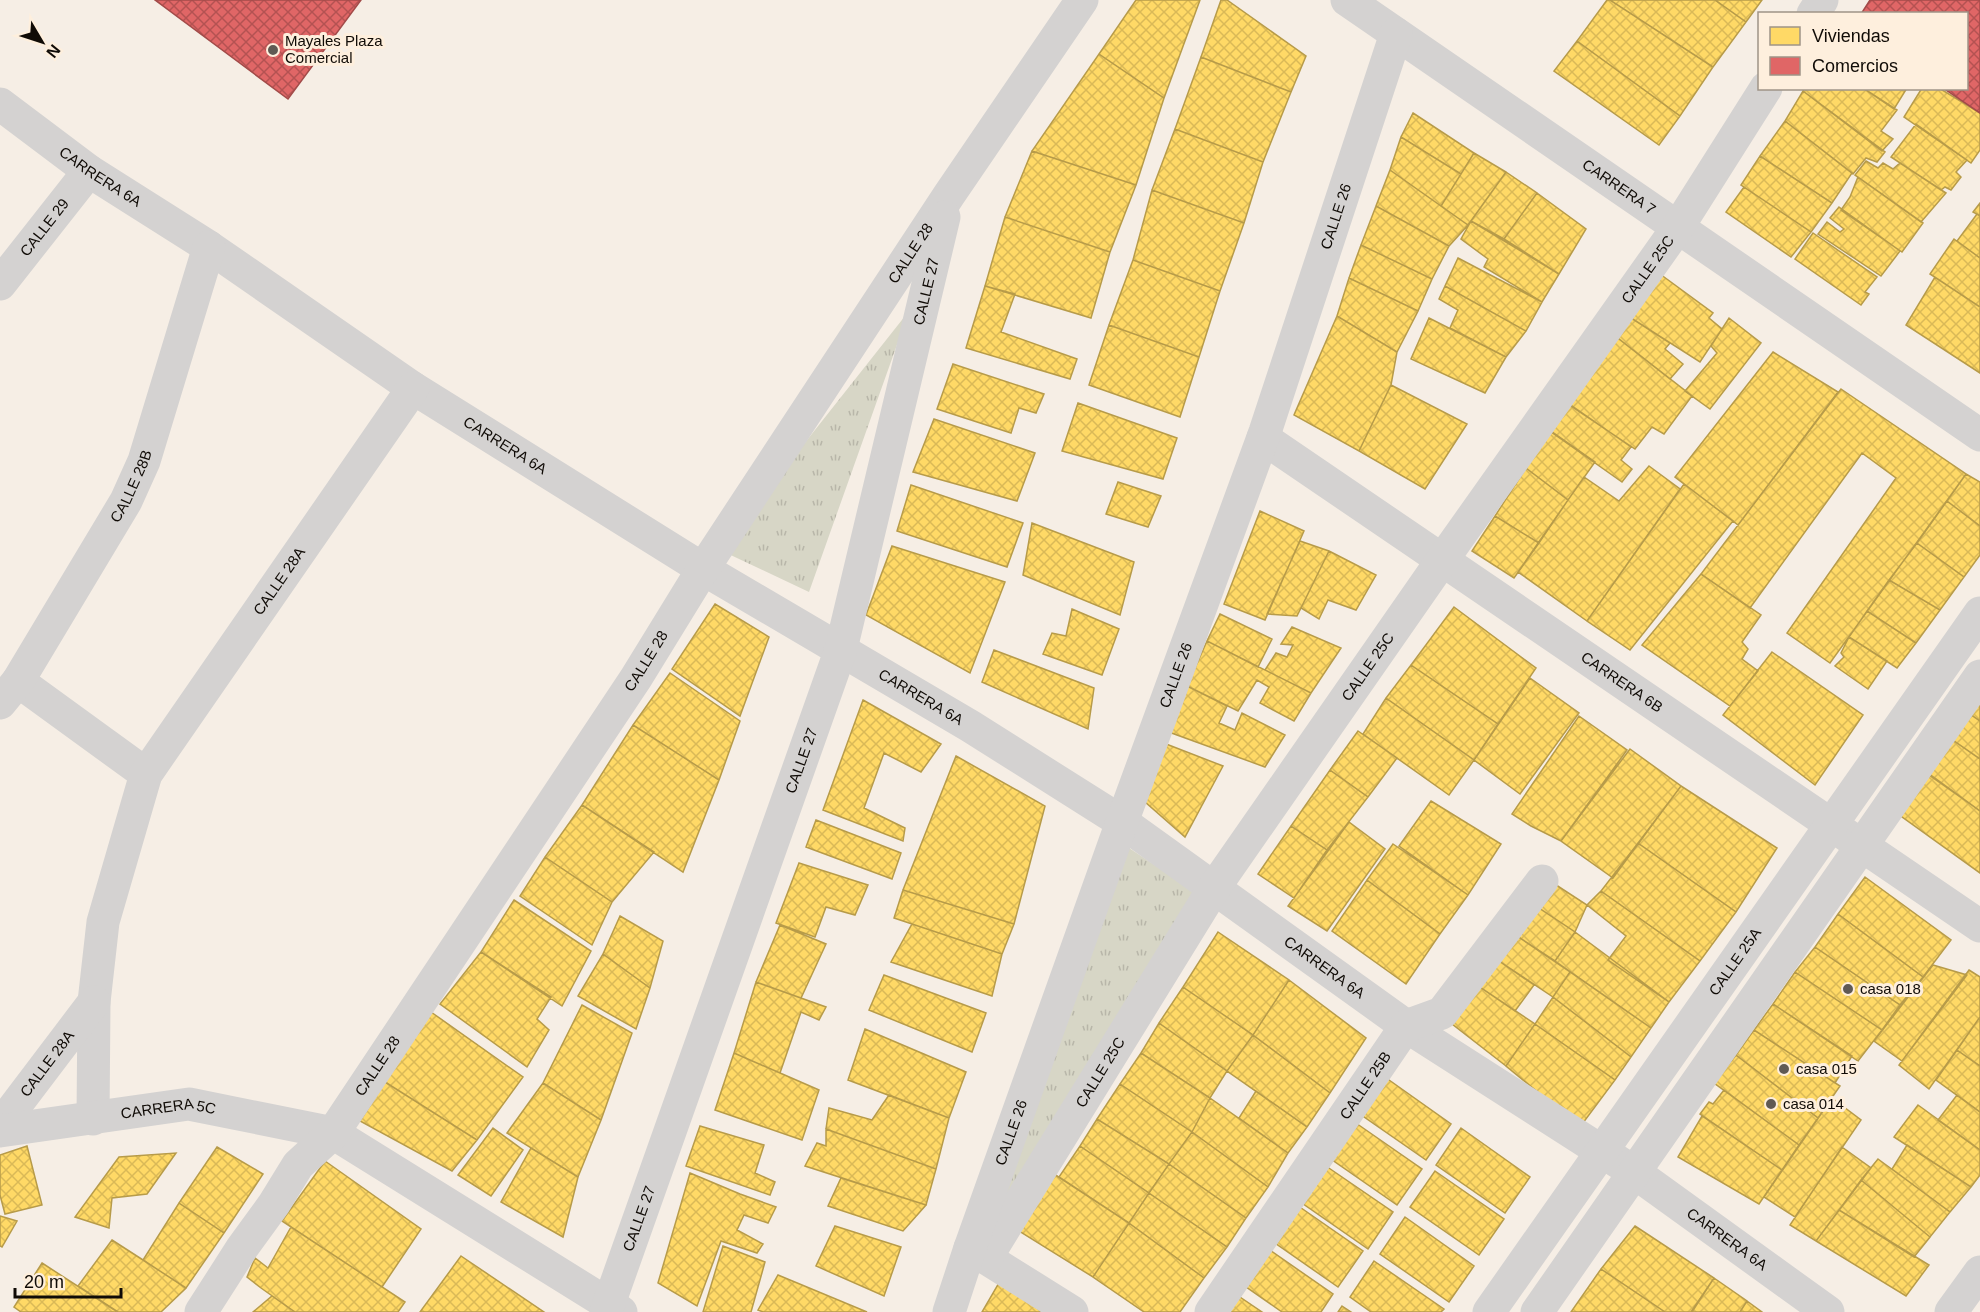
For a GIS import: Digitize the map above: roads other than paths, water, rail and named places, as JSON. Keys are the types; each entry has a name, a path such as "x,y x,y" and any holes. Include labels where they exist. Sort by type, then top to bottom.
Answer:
{"street":[{"name":"CALLE 28","path":"201,1312 298,1165 333,1133 636,678 703,569 949,195 1082,0"},
{"name":"CARRERA 7","path":"1347,0 1980,435"},
{"name":"CALLE 26","path":"949,1312 978,1253 1122,822 1263,438 1396,34"},
{"name":"CALLE 25C","path":"978,1253 1214,888 1678,227 1765,90"},
{"name":"CARRERA 6A","path":"0,104 89,171 209,247 413,388 703,569 970,726 1122,822 1406,1026 1634,1172 1828,1312"},
{"name":"CALLE 29","path":"0,284 89,171"},
{"name":"CALLE 27","path":"612,1309 841,649 949,195"},
{"name":"CALLE 28B","path":"9,692 126,501 144,461 209,247"},
{"name":"CALLE 28A","path":"93,1119 94,1002 103,922 146,774 413,388"},
{"name":"CARRERA 6B","path":"1263,438 1980,926"},
{"name":"CALLE 25A","path":"1489,1312 1980,613"},
{"path":"1537,1312 1980,676"},
{"path":"9,692 146,774"},
{"path":"1406,1026 1442,1013 1542,881"},
{"name":"CALLE 28A","path":"0,1126 94,1002"},
{"name":"CALLE 25B","path":"1211,1312 1406,1026"},
{"name":"CARRERA 5C","path":"0,1131 189,1104 333,1133"},
{"path":"333,1133 612,1309"},
{"path":"978,1253 1072,1312"},
{"path":"1951,1312 1980,1272"}],"place":[{"name":"Mayales Plaza Comercial","path":"273,50"},
{"name":"casa 018","path":"1848,989"},
{"name":"casa 015","path":"1784,1069"},
{"name":"casa 014","path":"1771,1104"}]}
